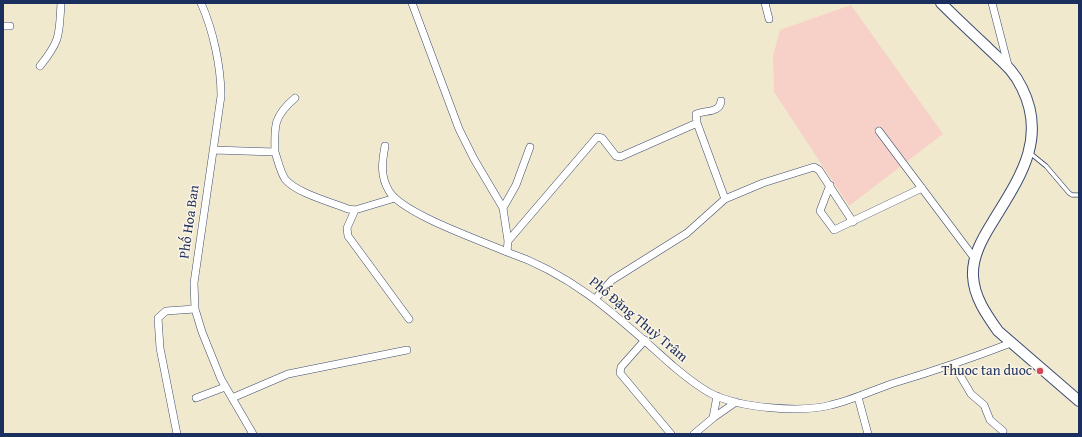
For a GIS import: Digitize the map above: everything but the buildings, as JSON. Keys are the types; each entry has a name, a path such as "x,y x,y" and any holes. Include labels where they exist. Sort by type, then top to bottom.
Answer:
{"main road":[{"path":"941,3 1008,65 1022,88 1028,102 1032,128 1029,152 1022,174 983,237 975,259 973,277 976,294 982,307 998,330 1011,343 1079,401"}],"street":[{"path":"40,66 53,50 57,41 61,3"},
{"name":"Phố Hoa Ban","path":"202,3 212,35 220,79 221,96 194,283 194,309 225,387 253,434"},
{"path":"412,3 459,129 474,159 503,208 508,240 507,252"},
{"path":"765,3 769,19"},
{"path":"992,3 1008,65"},
{"path":"295,98 278,114 275,132 275,152 285,178 289,183 306,192 354,210 395,198 386,185 383,175 382,160 385,146"},
{"path":"721,100 718,109 697,114 696,116 697,123 725,199"},
{"path":"508,240 596,138 602,138 616,156 620,156 697,123"},
{"path":"879,131 975,259"},
{"path":"503,208 516,185 530,147"},
{"path":"213,150 275,152"},
{"path":"596,298 612,280 687,233 725,199 763,183 814,167 819,170 830,185 853,222"},
{"path":"830,185 821,209 821,214 834,230 922,188"},
{"name":"Phố Đặng Thuỳ Trâm","path":"395,198 442,226 556,273 596,298 685,376 701,388 736,402 771,407 814,408 830,406 888,385 954,365 1011,343"},
{"path":"354,210 347,228 348,236 408,319"},
{"path":"176,434 160,348 158,318 166,311 194,309"},
{"path":"645,340 621,367 620,373 671,434"},
{"path":"232,398 296,372 407,350"},
{"path":"954,365 971,394 984,405 990,420 1003,431"},
{"path":"196,398 225,387"},
{"path":"713,418 718,396"},
{"path":"858,396 868,434"},
{"path":"694,434 713,418 736,402"}],"lane":[{"path":"1029,152 1052,172 1069,193 1072,195 1079,195"}],"shaded area":[{"path":"851,5 943,134 849,206 774,92 773,56 780,30"}],"place":[{"name":"Thuoc tan duoc","path":"1040,371"}]}
